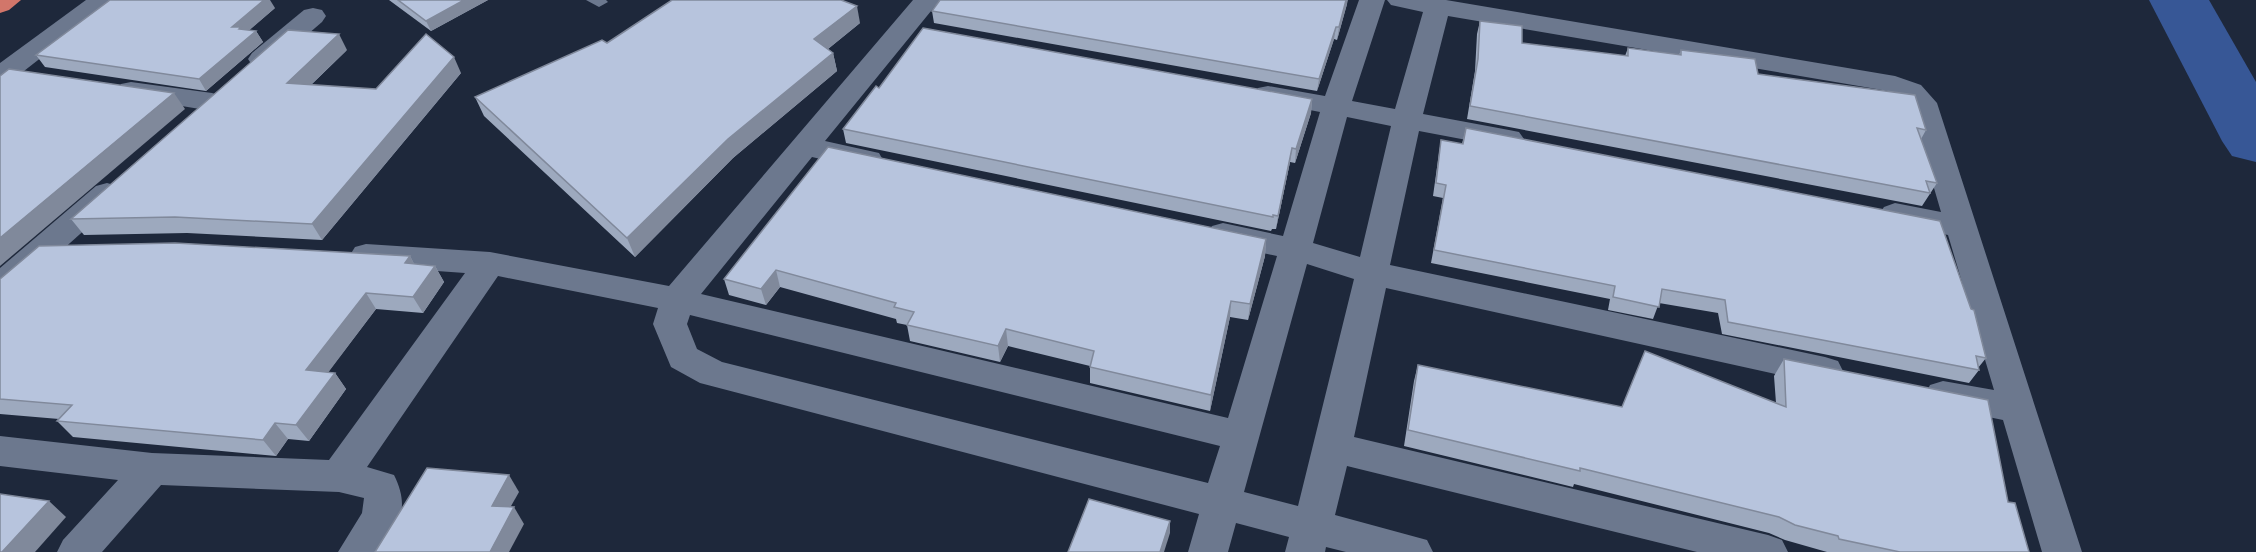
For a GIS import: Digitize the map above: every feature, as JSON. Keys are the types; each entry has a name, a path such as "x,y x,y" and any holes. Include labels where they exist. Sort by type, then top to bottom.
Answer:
{"highway":[{"path":"0,5 8,0"}],"street":[{"path":"3,74 102,0"},
{"path":"927,0 677,300 670,324 683,358 713,373 1224,502 1308,539 1413,552"},
{"path":"1208,552 1336,106 1372,0"},
{"path":"1400,0 1895,84 1911,91 1923,103 2062,552"},
{"path":"1308,539 1333,447 1407,119 1437,7"},
{"path":"185,125 313,16"},
{"path":"903,27 938,33"},
{"path":"3,74 40,77"},
{"path":"109,87 226,90"},
{"path":"1243,89 1534,144"},
{"path":"804,146 897,166"},
{"path":"0,287 132,172"},
{"path":"1869,209 1961,227"},
{"path":"1189,227 1294,249 1372,273 1857,377"},
{"path":"43,249 91,248"},
{"path":"338,254 490,263 677,300 1241,436"},
{"path":"339,476 490,263"},
{"path":"1914,389 2018,409"},
{"path":"1333,447 1768,552"},
{"path":"0,451 152,469 339,476 380,486 386,499 384,514 358,552"},
{"path":"77,552 152,469"}],"building":[{"path":"110,0 264,0 232,27 256,31 199,79 36,55"},
{"path":"398,0 464,0 426,21"},
{"path":"672,0 841,0 857,6 814,39 833,53 728,139 627,238 475,97 602,40 607,43"},
{"path":"940,0 1346,0 1339,27 1336,27 1319,79 932,11"},
{"path":"1480,21 1522,26 1522,43 1628,56 1628,48 1681,55 1681,50 1755,59 1758,74 1915,95 1926,130 1917,128 1937,183 1926,181 1930,193 1470,106 1478,59"},
{"path":"923,28 1312,99 1296,149 1292,148 1278,216 1273,215 1273,217 843,129 876,86 879,88"},
{"path":"288,30 339,34 287,83 376,89 426,34 454,57 312,224 175,217 71,219"},
{"path":"9,69 174,93 0,238 0,76"},
{"path":"1466,128 1940,221 1971,309 1974,310 1986,358 1976,356 1979,370 1728,322 1725,300 1662,289 1659,307 1613,297 1615,286 1434,250 1446,185 1436,183 1441,140 1463,144"},
{"path":"828,147 1266,239 1250,304 1231,301 1211,395 1090,367 1094,351 1006,329 998,346 907,325 914,312 894,307 896,303 776,270 761,289 724,279"},
{"path":"175,243 410,256 405,263 435,266 413,297 366,293 306,370 335,373 296,425 275,423 263,440 57,421 72,405 0,399 0,279 39,246"},
{"path":"1645,351 1786,407 1784,359 1988,400 2008,502 2015,503 2029,552 1900,552 1839,539 1838,536 1795,525 1779,517 1580,468 1580,471 1408,430 1418,365 1622,407"},
{"path":"427,468 509,475 492,506 514,507 490,552 375,552"},
{"path":"0,494 49,501 2,552 0,552"},
{"path":"1089,499 1170,521 1160,552 1068,552"}],"waterway":[{"path":"2179,0 2256,141"}]}
